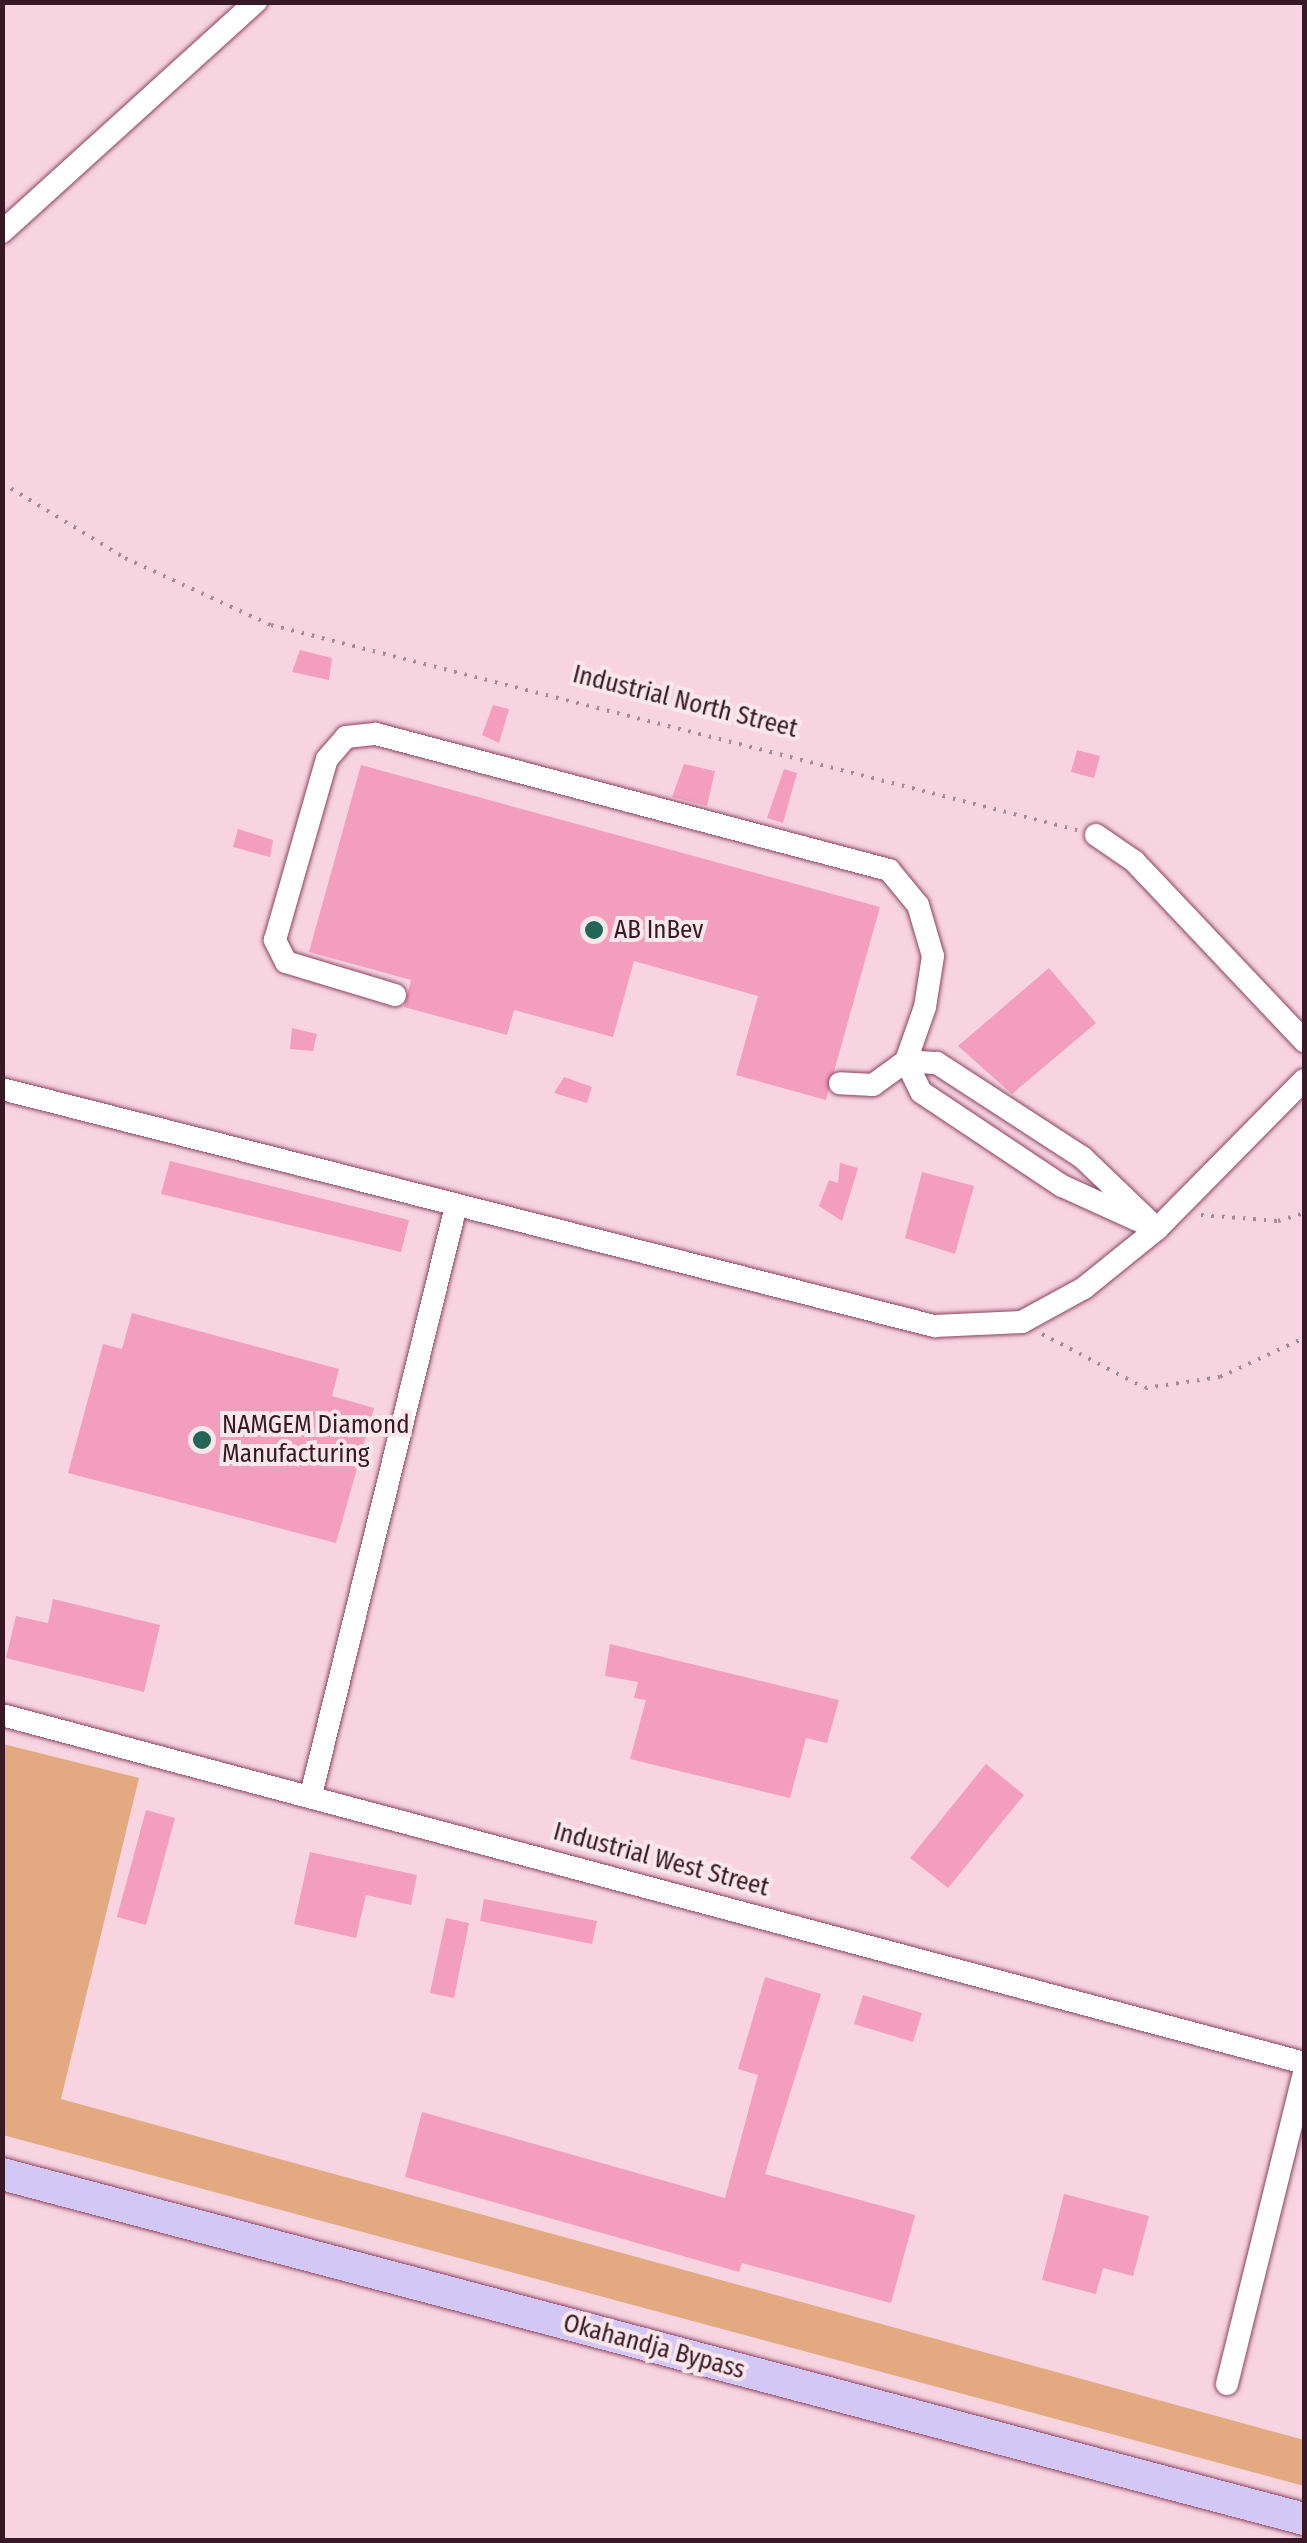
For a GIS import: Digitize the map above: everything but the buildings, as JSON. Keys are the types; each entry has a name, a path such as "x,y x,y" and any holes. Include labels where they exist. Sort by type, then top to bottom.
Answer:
{"highway":[{"name":"Okahandja Bypass","path":"2,2174 1304,2519"}],"street":[{"path":"2,232 256,2"},
{"path":"395,995 286,962 276,940 327,759 346,737 376,734 888,870 918,906 932,956 906,1061 921,1092 1062,1186 1157,1229"},
{"path":"1096,835 1134,861 1304,1042"},
{"path":"840,1083 873,1085 906,1061 936,1063 1082,1158 1157,1229"},
{"path":"2,1089 455,1210 858,1312 934,1326 1022,1322 1084,1288 1157,1229 1304,1080"},
{"path":"311,1794 455,1210"},
{"name":"Industrial West Street","path":"2,1714 1304,2063"},
{"path":"1227,2384 1304,2072"}],"path":[{"name":"Industrial North Street","path":"2,482 125,558 271,625 1096,835"},
{"path":"1186,1200 1203,1216 1278,1220 1304,1213"},
{"path":"1022,1322 1145,1388 1220,1377 1304,1338"}],"shaded area":[{"path":"3,1744 139,1778 61,2099 1304,2440 1304,2486 3,2135"}],"place":[{"name":"AB InBev","path":"594,930"},
{"name":"NAMGEM Diamond Manufacturing","path":"202,1440"}]}
